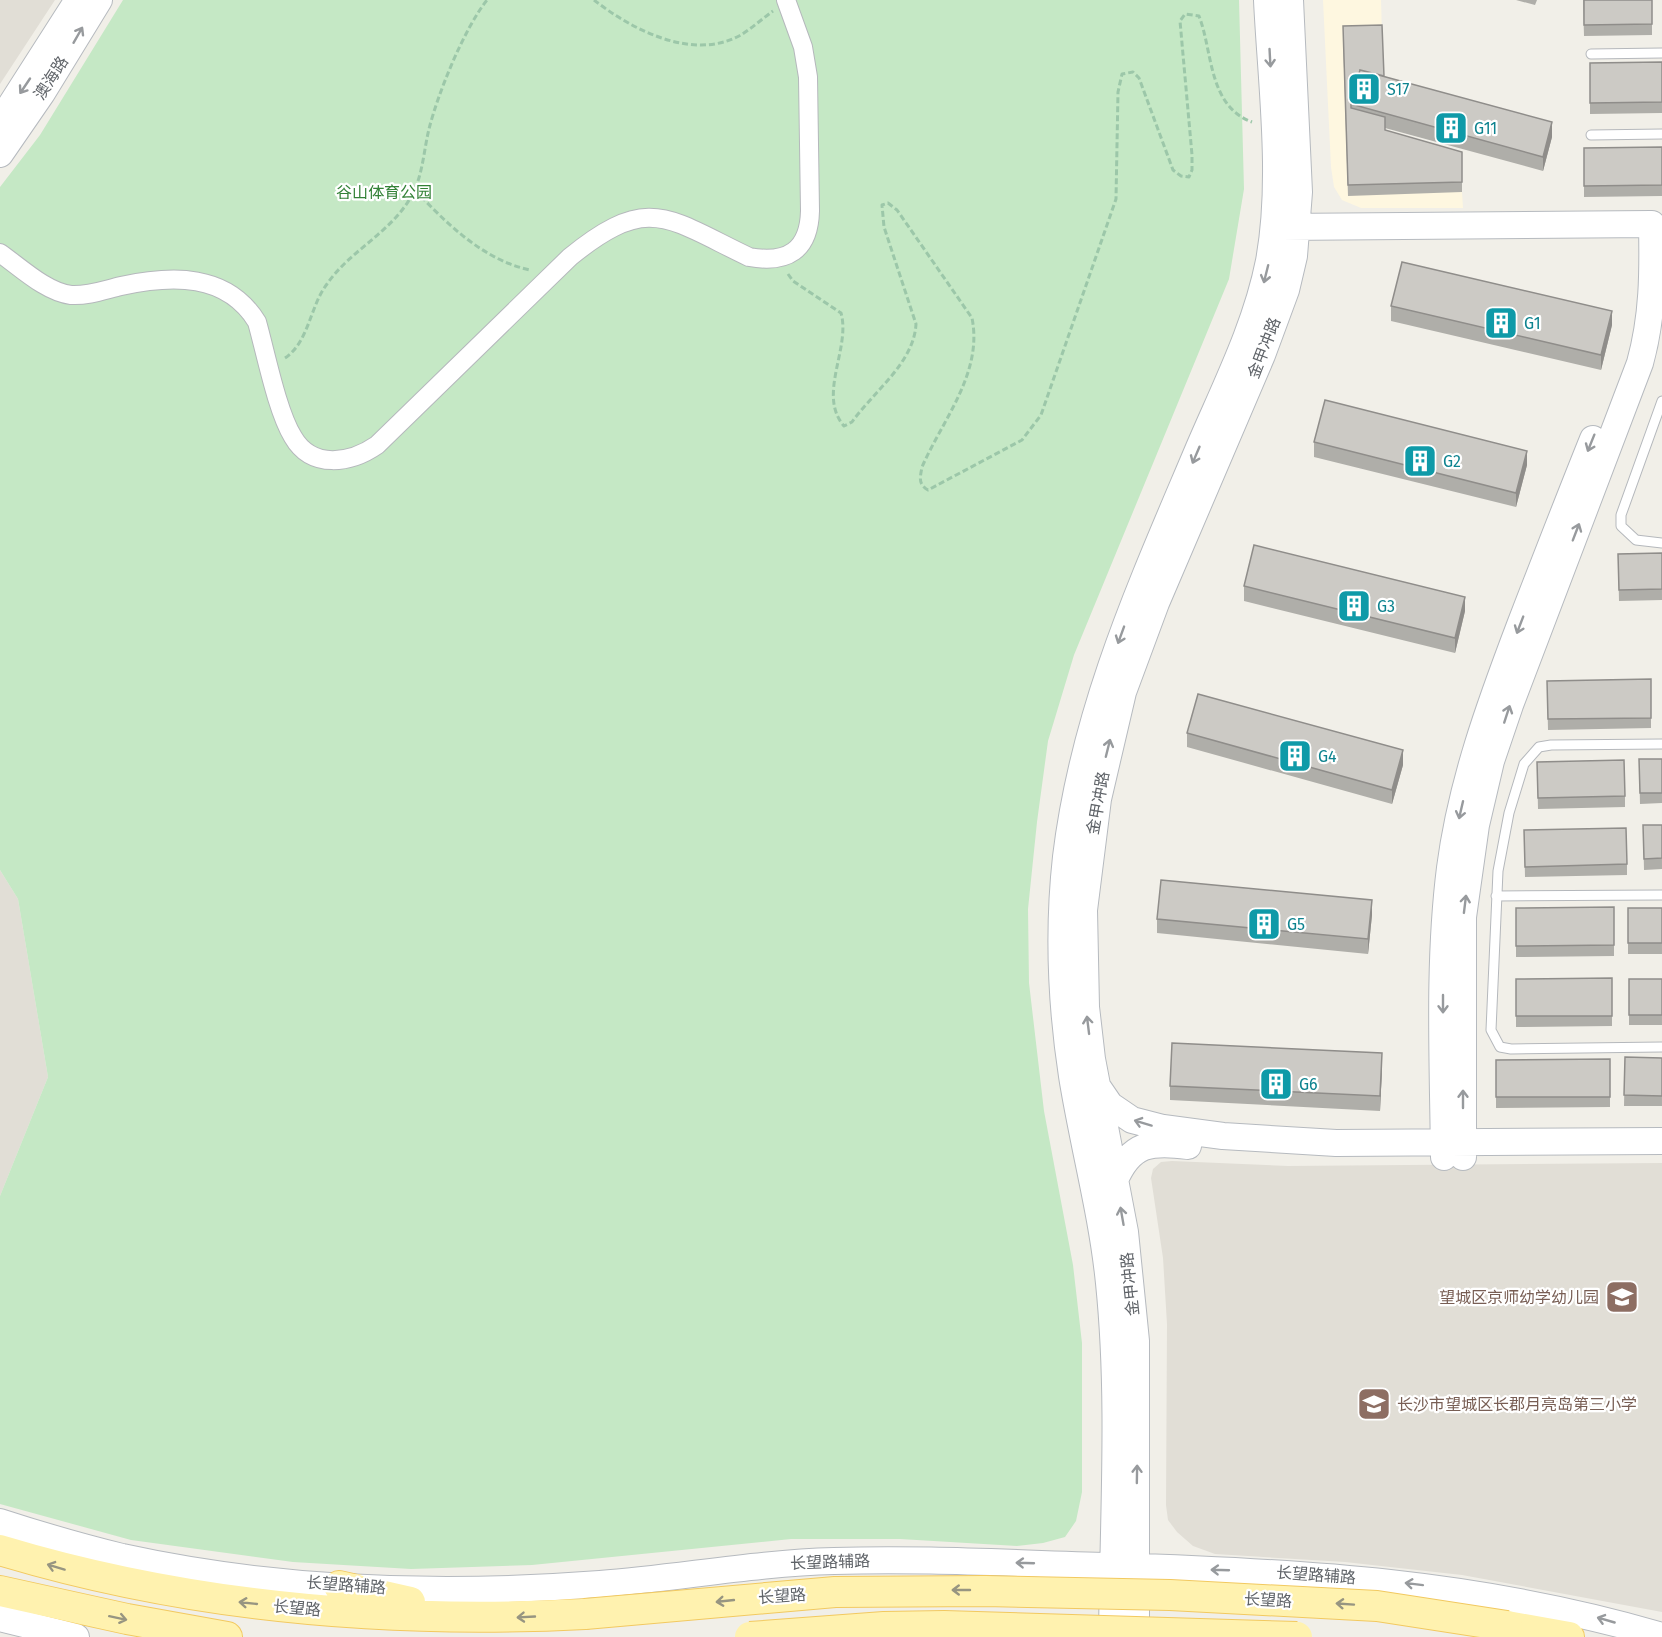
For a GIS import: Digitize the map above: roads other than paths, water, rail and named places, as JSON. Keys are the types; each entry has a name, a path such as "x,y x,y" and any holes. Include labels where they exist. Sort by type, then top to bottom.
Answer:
{"main road":[{"name":"长望路","path":"0,1550 70,1571 224,1600 358,1613 480,1617 585,1614 835,1592 985,1591 1170,1595 1356,1605 1432,1613 1569,1637"},
{"path":"339,1586 480,1617"},
{"path":"0,1591 116,1617 227,1637"},
{"path":"750,1637 873,1628 944,1626 1297,1637"}],"street":[{"name":"澳海路","path":"0,123 78,0"},
{"name":"澳海路","path":"0,154 42,93 99,0"},
{"path":"0,252 36,279 69,295 87,295 158,279 206,283 230,293 247,306 257,322 293,438 307,453 343,462 360,456 377,445 552,275 598,235 625,221 642,217 659,217 749,257 764,259 776,258 794,251 803,243 810,230 808,77 803,47 787,0"},
{"name":"金甲冲路","path":"1112,1637 1124,1567 1125,1509 1136,1341 1125,1232 1096,1086 1086,1007 1084,910 1094,823 1106,755 1140,643 1277,315 1285,235 1276,194 1267,0"},
{"name":"金甲冲路","path":"1125,1509 1114,1418 1109,1282 1072,1074 1065,1007 1061,959 1066,859 1083,759 1103,684 1164,529 1251,322 1299,192 1290,0"},
{"path":"1285,235 1650,232 1653,298 1649,332 1640,363 1510,705 1491,761 1476,825 1463,917 1454,1150"},
{"path":"1096,1086 1117,1112 1146,1125 1162,1128 1284,1141 1454,1150 1662,1156"},
{"path":"1115,1180 1129,1156 1137,1150 1162,1143 1221,1151 1284,1155 1662,1141"},
{"path":"1067,1565 1082,1560 1102,1544 1109,1529 1125,1509 1140,1526 1152,1549 1167,1560 1187,1569"},
{"name":"长望路辅路","path":"0,1522 122,1557 195,1570 339,1586 475,1590 601,1584 832,1561 1187,1569 1325,1575 1436,1587 1598,1617 1662,1636"},
{"name":"金甲冲路","path":"1124,1567 1136,1637"},
{"path":"0,1618 76,1637"}],"lane":[{"path":"1591,54 1662,53"},
{"path":"1591,135 1662,134"},
{"path":"1662,400 1621,515 1621,526 1636,540 1662,543"},
{"path":"1662,744 1551,745 1539,747 1524,764 1509,813 1496,896 1491,1030 1500,1047 1511,1049 1662,1047"},
{"path":"1496,896 1662,895"}],"place":[{"name":"S17","path":"1364,89"},
{"name":"G11","path":"1451,128"},
{"name":"G1","path":"1501,323"},
{"name":"G2","path":"1420,461"},
{"name":"G3","path":"1354,606"},
{"name":"G4","path":"1295,756"},
{"name":"G5","path":"1264,924"},
{"name":"G6","path":"1276,1084"},
{"name":"望城区京师幼学幼儿园","path":"1622,1297"},
{"name":"长沙市望城区长郡月亮岛第三小学","path":"1374,1404"}],"park label":[{"name":"谷山体育公园","path":"384,192"}]}
